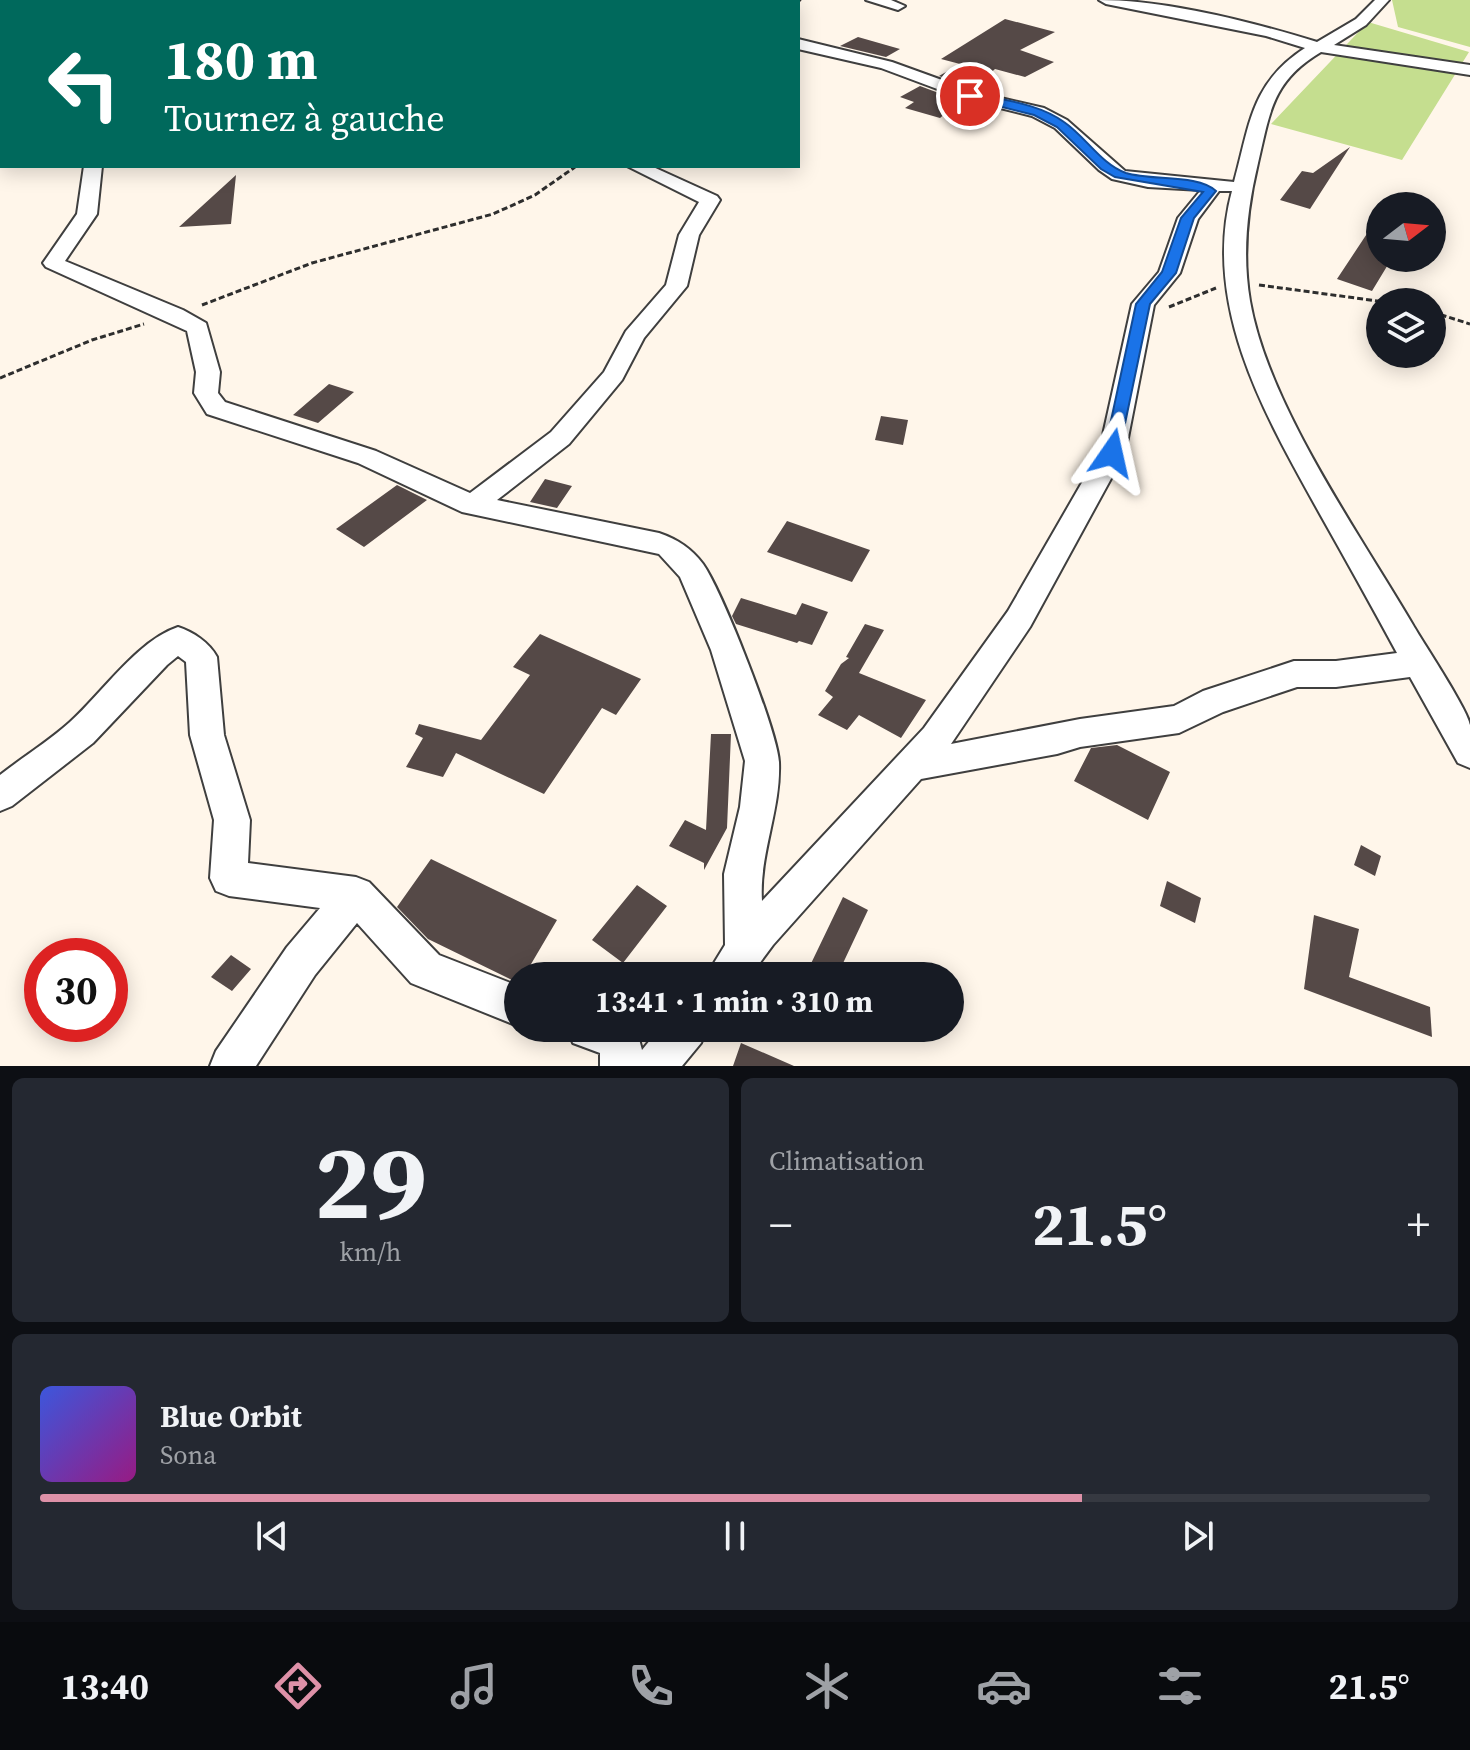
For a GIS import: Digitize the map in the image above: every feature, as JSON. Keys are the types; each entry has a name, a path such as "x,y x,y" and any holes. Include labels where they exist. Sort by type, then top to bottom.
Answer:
{"street":[{"path":"873,0 898,6"},
{"path":"1106,0 1269,32 1317,47 1470,70"},
{"path":"1382,0 1365,20 1290,65 1270,89 1239,195 1234,223 1235,281 1255,368 1289,434 1470,753"},
{"path":"800,44 886,65 970,96 1038,112 1061,124 1105,166 1119,175 1239,195"},
{"path":"93,168 87,214 53,263 175,315 198,328 208,372 206,393 216,408 367,457 472,505 649,540 669,547 692,571 727,650 762,761 758,807 742,874 745,951"},
{"path":"472,505 560,438 614,375 634,336 676,286 689,235 710,200 640,168"},
{"path":"737,962 889,789 914,765 1019,619 1112,453 1143,304 1169,273 1188,218 1206,188"},
{"path":"0,795 81,733 156,656 178,639 201,657 207,735 232,820 229,878 356,895 425,969 504,1000"},
{"path":"914,765 1057,740 1080,733 1179,719 1214,701 1275,683 1294,674 1336,674 1419,663"},
{"path":"231,1066 301,961 356,895"},
{"path":"621,1042 621,1066"},
{"path":"656,1066 675,1042"}],"path":[{"path":"0,378 92,340 175,315 312,263 493,214 535,195 573,168"},
{"path":"1446,316 1470,324"}],"green space":[{"path":"1392,0 1470,0 1470,47 1398,27"},
{"path":"1368,22 1469,52 1402,160 1271,124"}],"building":[{"path":"1005,19 1055,32 1020,50 1054,62 1025,77 995,69 974,88 939,76 960,64 941,59"},
{"path":"858,37 900,49 886,57 840,46"},
{"path":"920,86 960,101 940,118 905,108 914,102 900,97"},
{"path":"1350,147 1310,209 1280,200 1302,171 1313,173"},
{"path":"236,175 231,224 179,227"},
{"path":"1366,235 1366,272 1384,272 1374,288 1366,289 1337,279"},
{"path":"329,384 354,392 318,423 293,415"},
{"path":"881,416 908,420 903,445 875,440"},
{"path":"545,479 572,486 557,508 530,502"},
{"path":"397,485 427,500 364,547 336,529"},
{"path":"787,521 870,550 852,582 767,552"},
{"path":"741,598 796,615 802,603 828,612 812,645 797,643 736,624 732,616"},
{"path":"865,624 884,630 859,673 926,700 901,738 859,715 847,730 818,715 833,697 825,691 841,664 849,658 846,657"},
{"path":"540,634 641,679 616,715 602,708 544,794 456,753 443,777 406,767 423,738 415,734 419,724 481,740 530,675 513,667"},
{"path":"711,734 731,734 727,828 704,870 704,863 669,846 685,820 706,830"},
{"path":"1117,745 1170,772 1148,820 1074,781 1091,748"},
{"path":"1361,845 1381,856 1375,876 1354,865"},
{"path":"431,859 557,920 532,962 504,962 504,976 428,939 397,907"},
{"path":"1167,881 1201,898 1195,923 1160,906"},
{"path":"637,885 667,906 624,962 592,940"},
{"path":"843,897 868,910 844,962 812,962"},
{"path":"1314,915 1359,929 1349,977 1430,1007 1432,1037 1304,989"},
{"path":"231,955 251,969 232,991 211,977"},
{"path":"741,1043 794,1066 733,1066"}],"route":[{"path":"970,96 1038,112 1061,124 1105,166 1119,175 1202,186 1210,191 1188,218 1169,273 1143,304 1112,453"}]}
